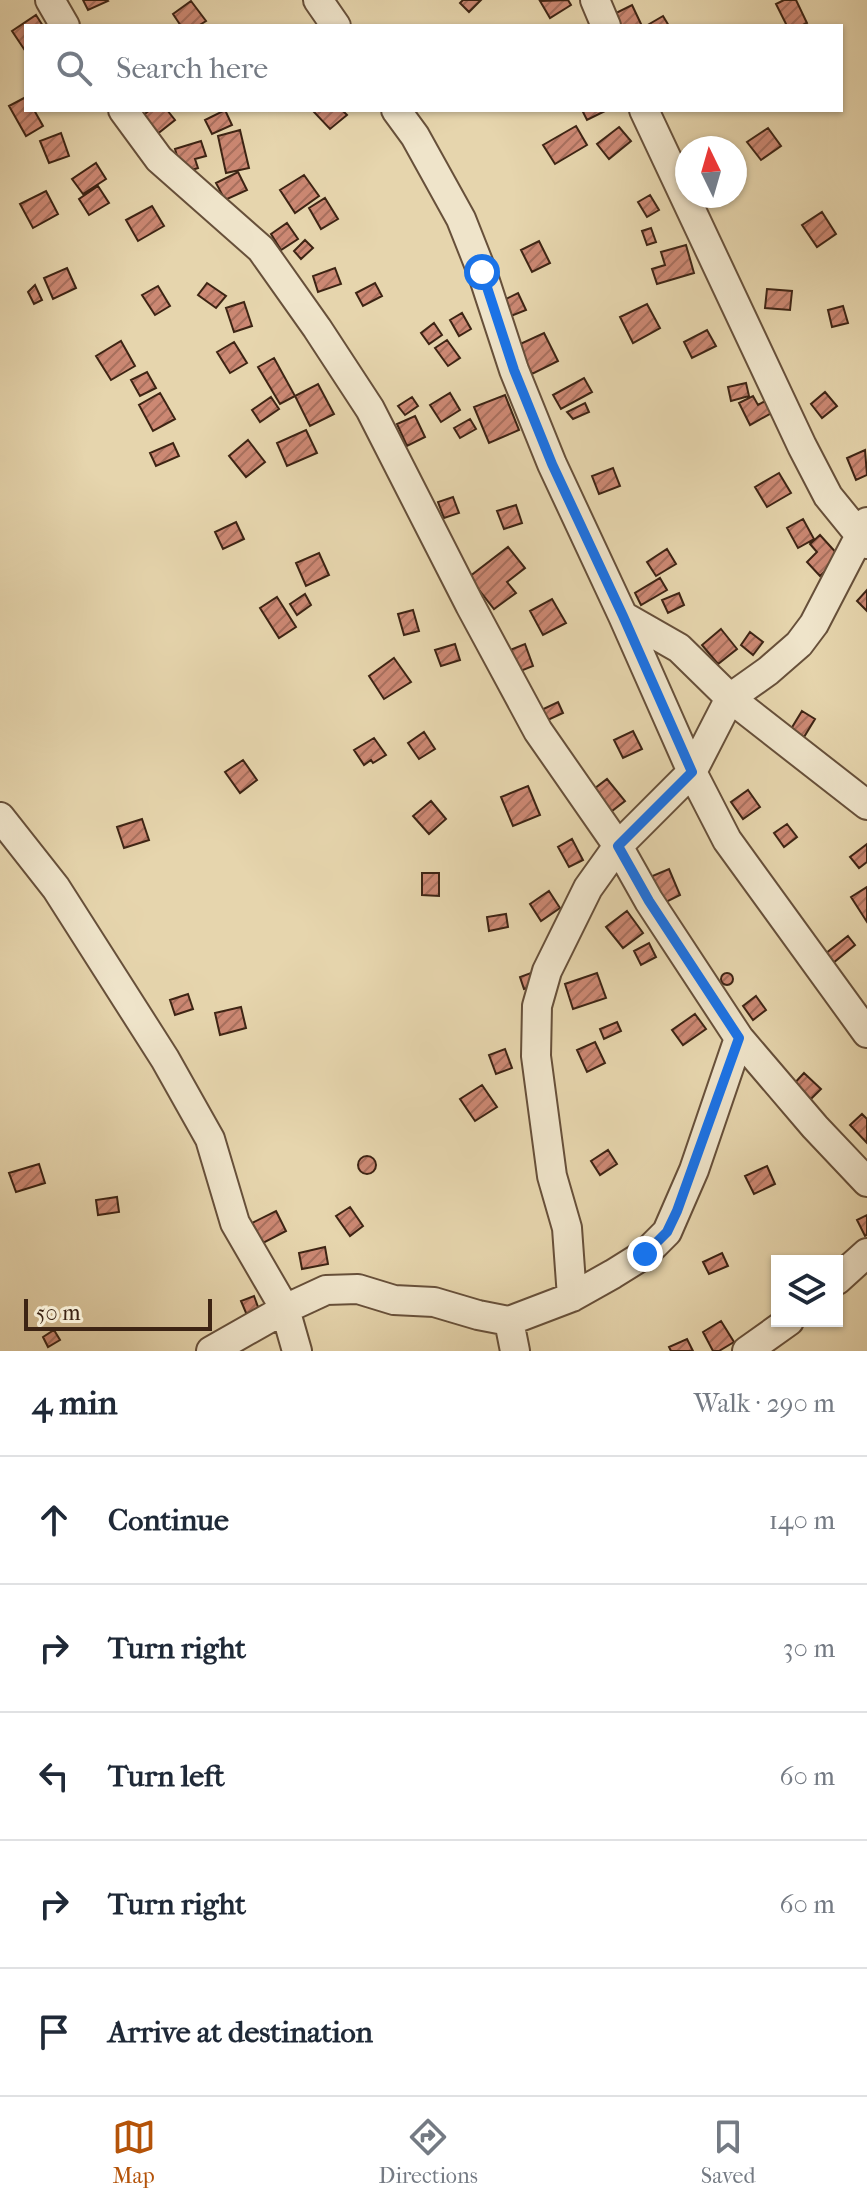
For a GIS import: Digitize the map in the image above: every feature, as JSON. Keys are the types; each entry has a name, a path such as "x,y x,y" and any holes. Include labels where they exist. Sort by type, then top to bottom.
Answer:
{"street":[{"path":"50,0 64,24"},
{"path":"318,0 335,24"},
{"path":"595,0 605,24"},
{"path":"124,112 159,159 261,249 317,328 370,409 538,731 618,846 649,901 739,1038 867,1182"},
{"path":"397,112 415,136 461,219 514,370 552,464 692,772 727,840 867,1033"},
{"path":"572,1297 567,1228 552,1176 536,1056 537,1006 547,971 588,888 618,846 692,772 730,698 799,644 814,624 864,534 828,496 802,446 645,112"},
{"path":"623,616 679,648 730,698 867,805"},
{"path":"0,817 56,888 165,1059 210,1139 235,1223 285,1309 297,1351"},
{"path":"211,1351 285,1309 326,1290 358,1289 394,1300 434,1302 509,1321 572,1297 645,1254 667,1232 694,1170 739,1038"},
{"path":"843,1275 867,1253"},
{"path":"509,1321 515,1351"},
{"path":"747,1351 781,1327"}],"building":[{"path":"83,0 107,0 108,1 88,10"},
{"path":"463,0 481,0 469,12 460,3"},
{"path":"568,0 571,5 550,18 540,1"},
{"path":"796,0 807,23 786,24 776,4"},
{"path":"191,1 206,21 201,24 180,24 173,14"},
{"path":"632,5 641,24 614,24 610,16"},
{"path":"36,15 42,24 24,24 24,49 12,31"},
{"path":"663,16 668,24 649,24"},
{"path":"24,98 24,112 35,112 43,126 26,136 9,106"},
{"path":"147,112 169,112 175,120 156,135 142,116"},
{"path":"226,112 232,125 212,134 205,120"},
{"path":"314,112 344,112 347,115 330,129"},
{"path":"583,112 603,112 587,120"},
{"path":"576,126 587,145 555,164 543,145"},
{"path":"619,127 631,141 609,159 597,144"},
{"path":"768,128 781,146 761,160 747,142"},
{"path":"240,130 249,168 226,173 218,136"},
{"path":"61,133 69,156 49,163 40,141"},
{"path":"201,141 206,156 195,159 198,168 182,173 175,149"},
{"path":"96,163 106,179 83,194 72,179"},
{"path":"238,172 247,190 225,200 216,183"},
{"path":"304,175 319,196 295,213 280,190"},
{"path":"98,186 109,203 89,215 79,199"},
{"path":"46,191 58,214 33,228 20,204"},
{"path":"650,195 659,210 647,217 638,202"},
{"path":"325,198 338,219 321,229 309,208"},
{"path":"152,206 164,226 138,241 126,220"},
{"path":"822,212 836,234 817,247 802,225"},
{"path":"287,223 298,239 281,250 271,234"},
{"path":"651,228 656,242 647,245 642,231"},
{"path":"305,240 313,248 301,259 294,251"},
{"path":"539,241 550,263 532,272 521,250"},
{"path":"686,245 694,273 657,284 652,269 665,265 661,252"},
{"path":"67,268 76,288 53,299 44,278"},
{"path":"335,268 341,284 318,292 313,276"},
{"path":"207,283 226,296 216,308 198,295"},
{"path":"375,283 382,296 363,306 356,293"},
{"path":"35,285 42,300 34,304 28,292"},
{"path":"158,286 170,306 155,315 142,295"},
{"path":"767,289 792,291 790,310 765,308"},
{"path":"518,293 526,310 511,316 504,300"},
{"path":"244,302 252,326 234,332 226,308"},
{"path":"647,304 660,328 633,343 620,317"},
{"path":"843,306 848,323 832,327 828,310"},
{"path":"462,313 471,329 459,336 450,320"},
{"path":"434,323 442,335 429,344 421,333"},
{"path":"707,330 716,346 692,358 684,342"},
{"path":"544,333 558,361 532,374 518,345"},
{"path":"447,340 460,358 448,366 435,348"},
{"path":"121,341 135,366 111,380 96,356"},
{"path":"234,342 247,363 230,373 217,352"},
{"path":"274,358 295,396 280,404 258,367"},
{"path":"147,372 156,388 140,396 131,380"},
{"path":"584,378 592,392 561,409 553,395"},
{"path":"746,383 749,396 731,401 728,387"},
{"path":"318,384 334,414 310,426 295,396"},
{"path":"825,392 837,406 822,418 811,404"},
{"path":"160,393 175,419 153,431 139,405"},
{"path":"450,393 460,410 441,422 430,405"},
{"path":"505,395 519,430 489,443 474,407"},
{"path":"753,396 758,405 769,399 775,411 750,425 739,403"},
{"path":"271,397 279,409 260,422 252,410"},
{"path":"412,397 418,406 405,415 398,406"},
{"path":"585,403 589,412 573,419 567,412"},
{"path":"415,416 425,437 407,446 397,424"},
{"path":"470,419 476,429 460,438 454,428"},
{"path":"306,430 317,453 287,466 277,443"},
{"path":"248,440 265,462 246,477 229,456"},
{"path":"173,443 179,456 156,466 150,453"},
{"path":"865,450 867,475 856,480 847,458"},
{"path":"613,468 620,486 599,494 592,476"},
{"path":"779,473 791,493 767,507 755,487"},
{"path":"453,497 459,513 444,518 438,502"},
{"path":"516,505 522,523 504,529 497,511"},
{"path":"803,519 814,539 798,548 787,528"},
{"path":"236,522 244,539 223,549 215,532"},
{"path":"820,535 840,557 820,576 807,562 817,552 810,544"},
{"path":"508,547 525,568 507,582 516,593 494,609 469,577"},
{"path":"667,549 676,564 656,576 647,562"},
{"path":"319,553 329,575 306,586 296,563"},
{"path":"660,578 667,590 641,605 635,593"},
{"path":"867,590 867,611 857,601"},
{"path":"679,593 684,605 668,613 662,600"},
{"path":"305,594 311,605 297,615 290,604"},
{"path":"277,597 296,627 279,638 260,608"},
{"path":"552,599 566,623 543,635 530,611"},
{"path":"413,610 419,631 404,635 398,614"},
{"path":"721,629 737,649 718,664 702,645"},
{"path":"750,632 763,642 753,655 741,645"},
{"path":"455,644 460,660 441,666 435,650"},
{"path":"525,644 533,666 513,674 505,652"},
{"path":"394,658 411,682 384,699 369,676"},
{"path":"558,702 563,713 539,724 533,714"},
{"path":"802,711 815,719 804,737 791,729"},
{"path":"633,731 642,749 623,758 614,740"},
{"path":"424,732 435,749 419,759 408,743"},
{"path":"374,738 386,755 364,765 354,750"},
{"path":"243,760 257,780 240,793 225,772"},
{"path":"607,779 625,801 608,814 590,792"},
{"path":"528,786 540,815 513,826 501,797"},
{"path":"748,790 760,807 743,819 731,802"},
{"path":"431,801 446,819 429,834 413,816"},
{"path":"142,819 149,840 124,848 117,827"},
{"path":"787,824 797,837 784,847 774,833"},
{"path":"572,839 583,860 569,867 558,847"},
{"path":"867,844 867,862 859,868 850,857"},
{"path":"669,869 680,895 662,904 650,877"},
{"path":"422,873 439,873 439,896 422,895"},
{"path":"867,887 867,922 851,897"},
{"path":"549,891 560,908 541,921 530,904"},
{"path":"627,911 643,933 623,948 606,927"},
{"path":"506,914 508,927 489,931 487,917"},
{"path":"848,936 855,945 833,963 825,954"},
{"path":"649,943 656,957 641,965 634,951"},
{"path":"539,970 543,983 524,989 520,977"},
{"path":"597,973 606,998 573,1009 565,984"},
{"path":"722,974 732,974 732,984 722,984"},
{"path":"188,994 193,1009 175,1015 170,1000"},
{"path":"756,996 766,1010 753,1020 743,1006"},
{"path":"241,1007 246,1028 220,1035 215,1013"},
{"path":"695,1014 706,1029 683,1045 672,1030"},
{"path":"617,1022 621,1031 604,1039 600,1029"},
{"path":"595,1042 605,1063 587,1072 577,1050"},
{"path":"505,1049 512,1068 496,1074 489,1055"},
{"path":"804,1073 821,1089 808,1102 791,1087"},
{"path":"482,1085 497,1107 475,1121 460,1099"},
{"path":"862,1114 867,1119 867,1143 850,1125"},
{"path":"608,1150 617,1164 600,1175 591,1161"},
{"path":"367,1156 376,1165 367,1174 358,1165"},
{"path":"39,1164 45,1183 16,1192 9,1173"},
{"path":"767,1166 775,1184 754,1194 745,1176"},
{"path":"117,1197 119,1212 98,1215 96,1200"},
{"path":"350,1207 363,1226 350,1236 336,1216"},
{"path":"276,1211 286,1231 263,1243 252,1223"},
{"path":"867,1215 867,1235 865,1236 857,1220"},
{"path":"325,1247 328,1264 302,1269 299,1253"},
{"path":"722,1253 728,1266 709,1274 703,1262"},
{"path":"254,1296 261,1315 249,1320 241,1301"},
{"path":"721,1321 734,1342 713,1351 703,1332"},
{"path":"54,1330 60,1340 48,1347 43,1337"},
{"path":"687,1339 693,1351 671,1351 669,1347"}],"route":[{"path":"482,272 514,370 552,464 692,772 618,846 649,901 739,1038 677,1211 667,1232 645,1254"}]}
